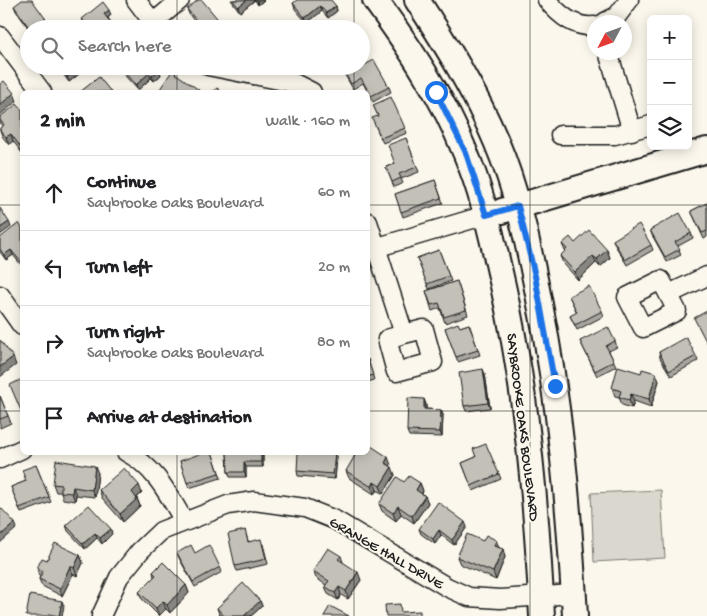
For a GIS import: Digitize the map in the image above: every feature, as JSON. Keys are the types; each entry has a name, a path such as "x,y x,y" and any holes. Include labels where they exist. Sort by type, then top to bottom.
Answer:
{"street":[{"path":"136,0 151,20"},
{"path":"161,20 180,0"},
{"name":"SAYBROOKE OAKS BOULEVARD","path":"375,0 414,55 451,119 466,153 486,215 514,337 522,384 536,517 542,606"},
{"path":"417,0 460,67 497,142 518,206 535,276 555,386 564,449 574,605"},
{"path":"547,0 564,18 587,27"},
{"path":"618,15 628,0"},
{"path":"0,36 20,63"},
{"path":"610,60 632,131"},
{"path":"29,75 40,90"},
{"path":"236,75 270,86 294,83 308,90"},
{"path":"560,135 597,137 647,126"},
{"path":"372,249 707,150"},
{"path":"370,236 372,249 404,334"},
{"path":"669,294 707,276"},
{"path":"0,295 20,323"},
{"path":"0,459 20,450"},
{"path":"131,455 160,480 184,521"},
{"name":"GRANGE HALL DRIVE","path":"101,616 119,577 140,551 161,531 228,505 254,501 305,508 335,520 447,587 469,597 500,599 542,606 574,605"}],"shaded area":[{"path":"661,490 665,558 594,562 591,493"}],"building":[{"path":"22,0 32,0 46,20 24,20 14,6"},
{"path":"198,0 202,0 219,20 196,20 187,9"},
{"path":"233,0 247,0 238,7"},
{"path":"297,0 331,0 336,6 326,13 320,6 305,18 293,3"},
{"path":"103,2 109,10 104,14 109,20 82,19"},
{"path":"374,60 389,87 371,96 370,90 368,90 361,78 351,84 346,75 370,75 370,62"},
{"path":"127,75 147,75 136,85"},
{"path":"169,75 178,75 199,90 159,90"},
{"path":"99,77 109,90 83,90"},
{"path":"4,81 14,93 0,105 0,84"},
{"path":"391,97 405,128 381,138 372,118 378,116 373,105"},
{"path":"17,104 20,108 20,146 11,134 6,137 0,130 4,125 0,117"},
{"path":"406,138 417,167 399,174 401,178 392,182 386,167 395,164 388,145"},
{"path":"435,180 441,198 401,212 395,194"},
{"path":"707,203 707,231 702,233 691,211"},
{"path":"0,208 9,222 0,228"},
{"path":"680,213 691,233 675,242 680,249 665,257 650,230"},
{"path":"19,223 20,261 11,250 4,255 0,249 0,238"},
{"path":"639,224 651,245 625,260 613,240"},
{"path":"589,230 607,250 597,259 593,256 575,272 560,256 567,249 562,244 570,237 575,243"},
{"path":"439,250 449,276 427,284 417,258"},
{"path":"457,281 466,310 444,317 439,303 431,305 426,291"},
{"path":"589,286 602,311 575,325 570,316 577,312 569,296"},
{"path":"707,311 707,343 694,318"},
{"path":"458,323 460,327 469,324 478,350 456,357 445,328"},
{"path":"608,327 615,341 606,346 614,361 595,371 580,341"},
{"path":"686,337 696,356 669,371 659,352"},
{"path":"0,340 13,357 0,367"},
{"path":"618,366 641,373 642,369 656,373 649,399 631,394 629,400 619,397 621,391 612,388"},
{"path":"483,369 488,403 464,406 459,373"},
{"path":"20,380 20,408 10,385"},
{"path":"0,396 8,416 0,419"},
{"path":"408,398 424,399 424,409 441,410 440,432 407,431"},
{"path":"486,444 499,474 471,486 462,463 476,457 473,449"},
{"path":"370,445 388,457 385,463 392,467 380,486 374,482 372,487 346,471 355,455 370,455"},
{"path":"197,455 213,455 219,473 187,483 180,461"},
{"path":"227,455 261,455 261,462 244,462 244,472 228,472"},
{"path":"298,455 335,455 333,474 297,471"},
{"path":"56,460 95,466 92,490 73,487 72,493 61,492 61,485 53,484"},
{"path":"36,465 49,497 19,508 11,487 26,481 22,470"},
{"path":"124,468 139,485 132,492 137,499 120,514 99,490"},
{"path":"409,476 420,483 416,490 425,496 412,516 398,506 393,513 379,504 397,477 404,482"},
{"path":"438,502 465,522 452,540 439,530 433,539 419,529"},
{"path":"89,505 111,529 100,538 95,533 83,544 66,525"},
{"path":"0,507 15,523 0,536"},
{"path":"245,530 248,542 261,539 266,559 235,566 228,534"},
{"path":"467,534 483,541 486,535 496,540 494,546 503,549 493,572 457,557"},
{"path":"55,543 80,555 74,568 70,566 60,589 39,579 43,571 37,568 42,558 47,560"},
{"path":"191,545 195,553 209,545 220,567 193,582 177,553"},
{"path":"328,548 341,556 338,559 358,572 346,591 339,587 335,593 325,586 329,581 313,571"},
{"path":"163,562 186,585 167,605 163,601 156,608 139,592 156,575 153,572"},
{"path":"243,583 260,601 244,616 224,616 217,608"},
{"path":"30,595 62,601 59,616 49,614 49,616 26,616"},
{"path":"400,604 401,612 420,611 420,616 386,616 385,605"},
{"path":"330,606 349,616 324,616"}],"route":[{"path":"436,92 451,119 466,153 486,215 518,206 535,276 555,386"}]}
